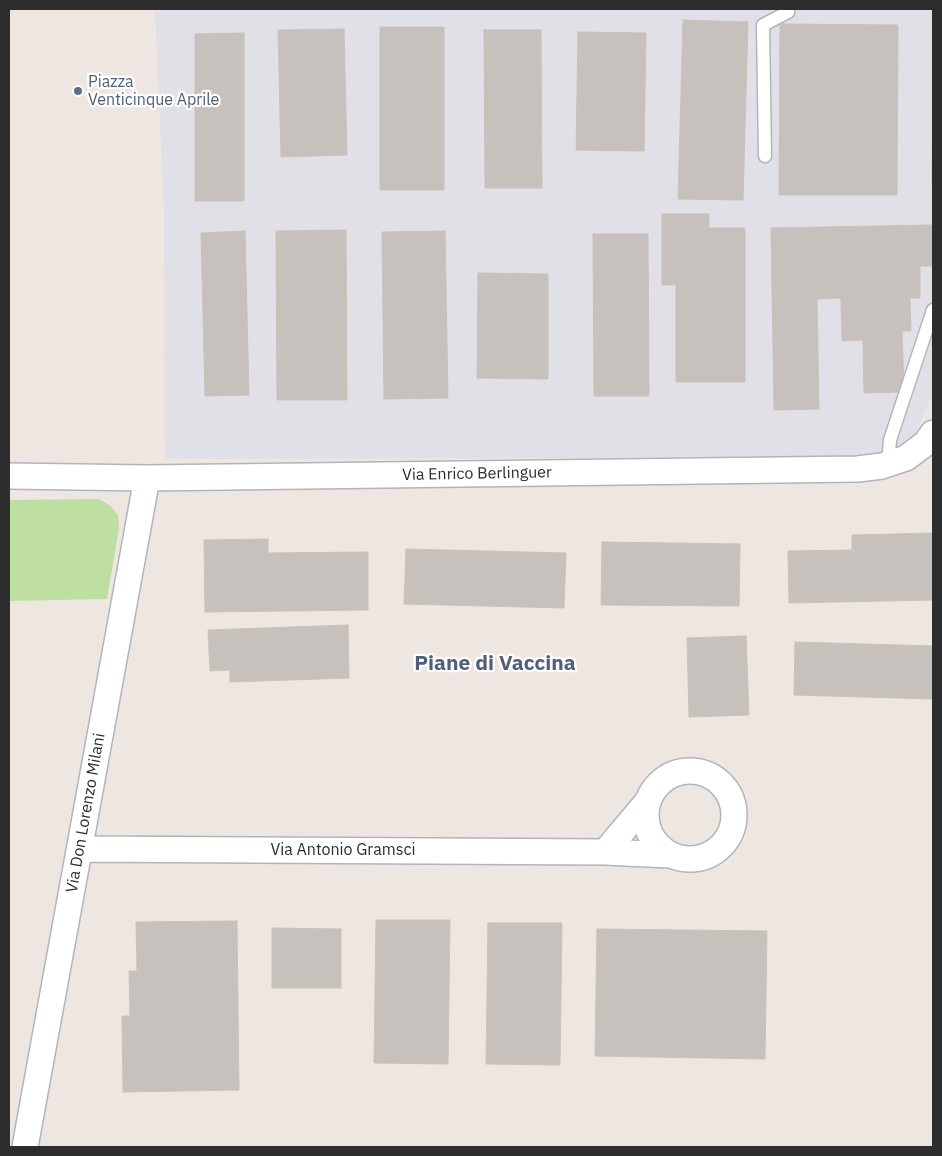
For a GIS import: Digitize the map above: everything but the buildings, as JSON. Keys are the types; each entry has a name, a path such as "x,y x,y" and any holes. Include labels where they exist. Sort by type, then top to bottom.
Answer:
{"street":[{"name":"Via Enrico Berlinguer","path":"9,476 147,478 858,469 888,464 916,452 933,433"},
{"name":"Via Don Lorenzo Milani","path":"25,1147 147,478"},
{"name":"Via Antonio Gramsci","path":"80,849 605,852 670,855 684,860 700,859 714,852 726,842 733,828 735,812 731,797 722,784 710,775 695,770 680,771 665,778 654,788 647,802 605,852"},
{"path":"647,802 645,814 649,833 659,848 670,855"}],"lane":[{"path":"766,156 764,25 788,12 788,9"},
{"path":"888,464 890,440 933,310"}],"shaded area":[{"path":"155,9 933,9 933,392 915,436 879,457 165,459 164,211"}],"green space":[{"path":"99,499 111,506 118,515 119,528 107,599 9,601 9,500"}],"place":[{"name":"Piazza Venticinque Aprile","path":"78,91"}],"district":[{"name":"Piane di Vaccina","path":"495,664"}]}
